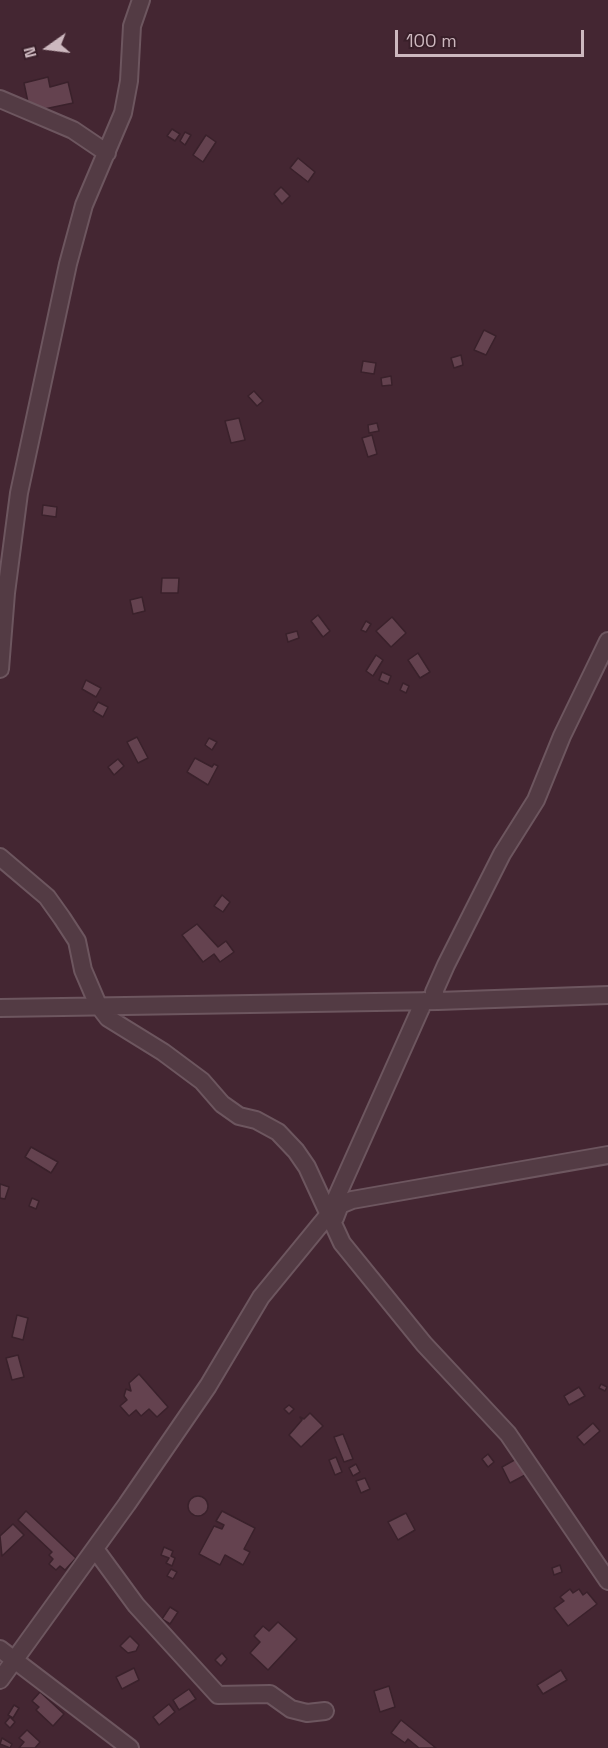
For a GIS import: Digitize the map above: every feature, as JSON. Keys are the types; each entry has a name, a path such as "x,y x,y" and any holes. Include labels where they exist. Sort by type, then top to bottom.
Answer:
{"street":[{"path":"0,669 6,593 19,492 68,264 84,205 123,113 129,81 132,26 141,0"},
{"path":"0,99 73,130 107,153"},
{"path":"331,1219 446,964 502,854 536,800 562,736 608,641"},
{"path":"0,857 47,897 62,918 77,941 83,970 98,1005 108,1018 163,1052 202,1081 222,1104 239,1116 256,1120 278,1132 307,1167 342,1243 404,1321 508,1434 608,1581"},
{"path":"0,1008 431,1001 608,994"},
{"path":"0,1680 95,1549 208,1386 261,1297 331,1219 340,1205 352,1200 608,1155"},
{"path":"95,1549 136,1605 218,1695 270,1694 291,1708 307,1713 325,1711"},
{"path":"0,1649 130,1748"}],"building":[{"path":"48,77 50,87 68,82 73,103 30,112 24,83"},
{"path":"172,129 180,134 175,141 167,136"},
{"path":"185,132 191,135 185,145 180,141"},
{"path":"206,135 216,142 203,162 193,155"},
{"path":"298,158 315,172 308,182 290,168"},
{"path":"281,187 290,196 282,204 274,194"},
{"path":"484,330 496,336 486,355 474,350"},
{"path":"461,355 463,365 454,368 451,358"},
{"path":"363,361 376,363 374,374 361,372"},
{"path":"391,376 392,385 382,386 381,378"},
{"path":"254,391 263,401 257,406 248,396"},
{"path":"239,418 245,440 231,443 225,421"},
{"path":"377,423 379,431 369,433 368,425"},
{"path":"372,435 377,454 368,457 362,438"},
{"path":"43,505 57,507 56,517 42,515"},
{"path":"162,578 179,578 178,593 161,593"},
{"path":"142,597 145,611 133,614 130,600"},
{"path":"318,615 330,631 323,637 311,621"},
{"path":"392,617 406,633 391,647 376,631"},
{"path":"366,621 371,624 366,632 361,630"},
{"path":"297,631 299,638 288,642 286,634"},
{"path":"418,653 430,672 420,678 408,660"},
{"path":"376,655 383,660 373,676 366,671"},
{"path":"382,672 391,676 388,684 379,680"},
{"path":"86,680 101,688 96,697 82,689"},
{"path":"403,683 409,686 406,693 400,690"},
{"path":"98,702 108,707 103,717 93,711"},
{"path":"137,737 148,758 138,763 127,742"},
{"path":"209,738 217,742 212,750 205,745"},
{"path":"195,758 212,767 214,764 218,766 208,785 187,772"},
{"path":"118,759 124,766 114,775 108,767"},
{"path":"222,895 230,902 223,912 214,906"},
{"path":"197,924 218,947 226,941 234,952 220,962 214,954 203,962 182,935"},
{"path":"31,1147 58,1162 51,1173 25,1157"},
{"path":"0,1184 9,1187 5,1199 0,1198"},
{"path":"32,1198 39,1201 36,1209 29,1206"},
{"path":"17,1315 28,1318 23,1340 12,1337"},
{"path":"18,1355 24,1377 12,1380 6,1358"},
{"path":"139,1374 168,1407 157,1417 149,1409 141,1416 136,1410 129,1416 120,1406 127,1400 124,1396 126,1389 131,1391 129,1383"},
{"path":"601,1384 607,1387 605,1391 599,1388"},
{"path":"579,1387 585,1396 569,1405 564,1396"},
{"path":"289,1405 294,1409 289,1414 284,1409"},
{"path":"310,1413 323,1426 301,1447 289,1435 302,1420 300,1417 304,1419"},
{"path":"593,1423 600,1431 584,1445 577,1437"},
{"path":"343,1434 353,1459 344,1462 334,1437"},
{"path":"488,1454 494,1462 488,1467 482,1459"},
{"path":"336,1457 342,1472 335,1475 329,1460"},
{"path":"518,1458 527,1474 510,1483 502,1467"},
{"path":"356,1464 360,1472 353,1476 349,1468"},
{"path":"365,1478 370,1489 361,1493 356,1481"},
{"path":"198,1496 205,1499 208,1506 205,1513 198,1516 191,1513 188,1506 191,1499"},
{"path":"26,1511 76,1558 65,1570 60,1566 56,1570 49,1564 53,1559 49,1555 52,1552 18,1520"},
{"path":"222,1511 255,1528 244,1549 250,1552 243,1565 225,1555 220,1565 199,1554 214,1526 222,1529 224,1525 216,1521"},
{"path":"406,1513 415,1530 398,1540 388,1522"},
{"path":"13,1524 24,1535 2,1556 0,1536"},
{"path":"164,1547 173,1551 171,1556 175,1558 172,1566 166,1563 169,1558 161,1555"},
{"path":"560,1565 562,1572 554,1575 552,1568"},
{"path":"171,1569 177,1572 173,1579 167,1576"},
{"path":"570,1589 573,1593 579,1589 583,1595 587,1592 597,1604 568,1626 554,1608 564,1601 560,1597"},
{"path":"170,1607 178,1612 170,1624 162,1619"},
{"path":"278,1622 297,1639 268,1670 250,1653 260,1642 254,1636 263,1626 269,1631"},
{"path":"130,1636 139,1645 136,1651 128,1653 120,1646"},
{"path":"222,1653 227,1659 221,1666 215,1660"},
{"path":"134,1668 139,1680 122,1689 116,1677"},
{"path":"561,1670 567,1680 543,1694 537,1685"},
{"path":"389,1686 395,1707 380,1712 374,1691"},
{"path":"189,1689 196,1699 179,1710 173,1700"},
{"path":"40,1692 64,1714 53,1726 36,1710 39,1707 32,1701"},
{"path":"169,1704 175,1712 159,1725 153,1717"},
{"path":"14,1705 19,1708 13,1718 8,1715"},
{"path":"10,1717 15,1722 10,1728 5,1723"},
{"path":"401,1720 436,1748 419,1748 408,1739 405,1743 391,1733"},
{"path":"27,1730 40,1742 35,1748 19,1748 24,1742 19,1738"},
{"path":"2,1738 12,1744 10,1748 0,1744"}]}
